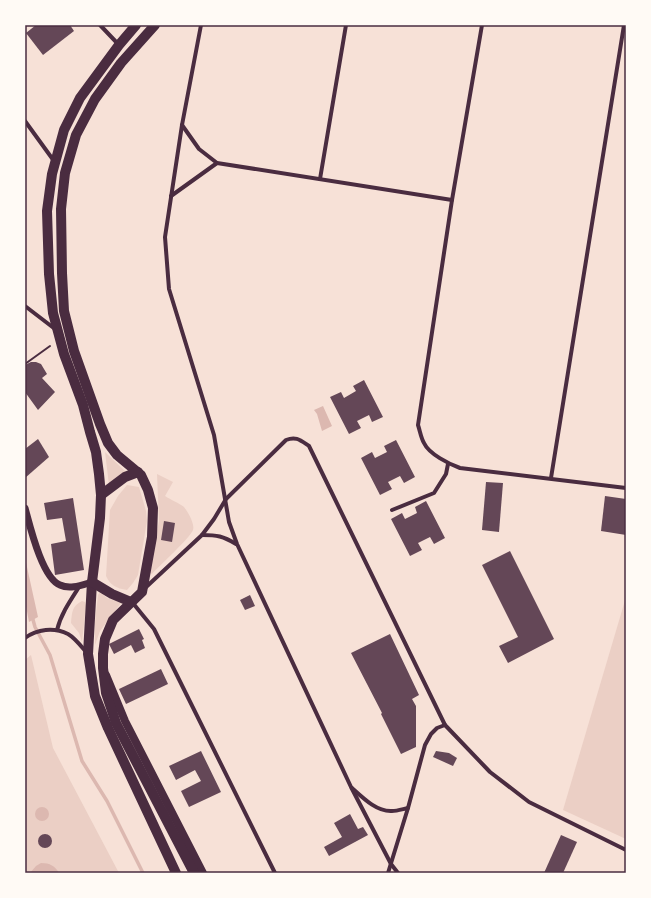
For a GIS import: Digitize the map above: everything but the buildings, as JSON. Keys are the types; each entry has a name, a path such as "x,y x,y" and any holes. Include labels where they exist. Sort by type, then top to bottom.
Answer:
{"main road":[{"path":"136,25 119,44 80,98 64,130 52,174 47,211 49,274 53,313 64,354 83,406 96,452 101,495 92,582 88,654 95,696 108,728 176,873"},
{"path":"155,25 121,63 95,99 76,135 65,173 61,209 62,273 64,311 74,351 93,406 108,443 117,456 138,472 148,490 153,508 152,537 142,592 113,620 105,639 103,668 106,693 116,723 194,873"},
{"path":"101,495 125,477 138,472"},
{"path":"92,582 112,594 131,602"},
{"path":"103,668 125,721 204,873"}],"street":[{"path":"100,25 119,44"},
{"path":"201,25 182,125 165,237 169,288 180,329 199,382 214,436 229,522 237,544 350,787 391,864 398,873"},
{"path":"320,179 346,25"},
{"path":"482,25 452,200 418,425 424,444 448,464 460,468 626,488"},
{"path":"551,478 624,25"},
{"path":"25,121 55,162"},
{"path":"182,125 199,149 217,163 452,200"},
{"path":"171,196 217,163"},
{"path":"25,306 59,336"},
{"path":"142,592 202,535 226,499 286,440 293,437 302,441 309,446 445,725 490,772 529,802 626,850"},
{"path":"392,510 434,493 446,474 448,464"},
{"path":"25,508 38,552 48,575 58,585 66,587 80,586 92,582"},
{"path":"202,535 221,536 237,544"},
{"path":"57,630 59,621 67,605 80,586"},
{"path":"131,602 154,629 276,873"},
{"path":"27,637 44,630 57,630 68,634 88,654"},
{"path":"388,873 425,745 430,734 437,728 445,725"},
{"path":"350,787 379,809 392,811 408,808"}],"path":[{"path":"25,364 59,336"}],"shaded area":[{"path":"323,406 332,426 322,431 317,414 314,410"},
{"path":"105,452 128,474 109,485"},
{"path":"157,474 173,482 165,496 184,507 191,518 193,530 191,534 152,574 149,572 159,521"},
{"path":"127,485 139,487 146,511 147,521 138,575 127,590 114,586 106,576 110,510 118,496"},
{"path":"25,558 38,617 29,622 25,601"},
{"path":"100,592 107,598 121,603 100,631 95,645 95,622 98,595"},
{"path":"626,597 626,839 563,810"},
{"path":"82,601 85,602 86,606 82,642 79,633 71,623 73,610 76,605"},
{"path":"31,655 53,748 119,873 25,873 25,660"},
{"path":"42,807 47,809 49,814 47,819 42,821 37,819 35,814 37,809"},
{"path":"41,863 52,865 59,873 30,873"}],"waterway":[{"path":"32,616 35,627 50,655 82,761 107,801 143,873"}]}
